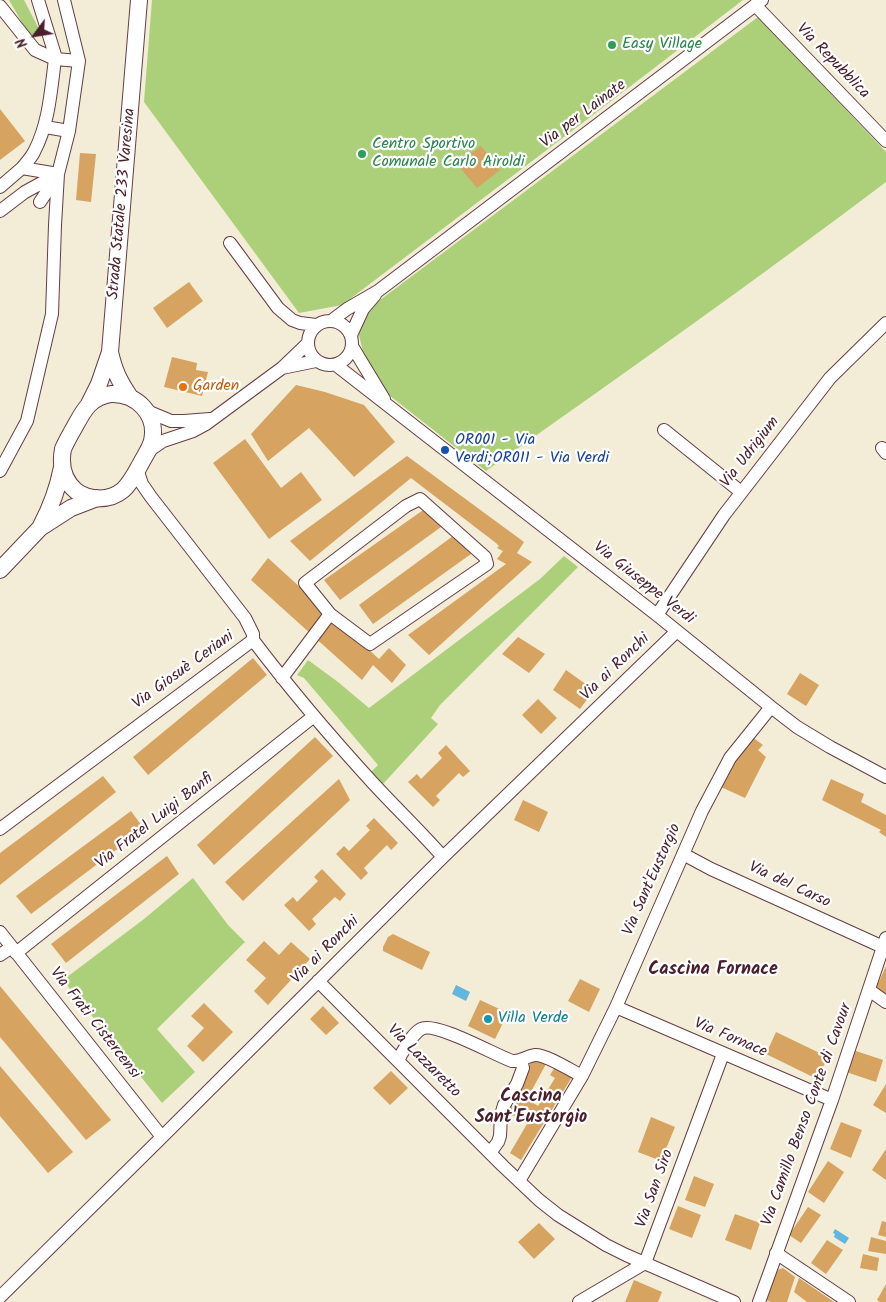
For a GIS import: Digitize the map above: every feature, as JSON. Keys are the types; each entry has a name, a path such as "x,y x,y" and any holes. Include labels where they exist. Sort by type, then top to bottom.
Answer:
{"main road":[{"name":"Strada Statale 233 Varesina","path":"89,404 99,384 110,352 139,0"},
{"path":"110,352 116,375 130,397"},
{"path":"111,394 130,397 140,403 147,411 153,429 152,441 147,452 131,481 123,490 105,498 84,495 73,488 64,476 61,457 66,442 89,404 99,397 111,394"},
{"path":"40,528 54,499 62,467"},
{"path":"0,570 40,528 71,508 97,498"}],"street":[{"path":"0,187 22,168 34,153 45,127 55,55 38,0"},
{"path":"0,471 27,421 52,314 54,224 58,174 69,131 79,61 64,0"},
{"name":"Via Repubblica","path":"758,3 886,141"},
{"name":"Via per Lainate","path":"331,321 354,304 378,291 758,3"},
{"path":"0,6 35,50 55,59 79,61"},
{"path":"45,127 69,131"},
{"path":"22,168 58,174"},
{"path":"40,202 58,174"},
{"path":"0,211 25,192 58,174"},
{"path":"147,452 163,441 193,431 206,424 282,368 308,341 311,331 316,325 331,321 344,325 352,341 351,353 342,363 336,365 329,366 316,361 311,356 308,341 283,319 278,308 230,243"},
{"name":"Via per Lainate","path":"352,341 363,309 378,291"},
{"path":"278,308 292,320 316,325"},
{"name":"Via Udrigium","path":"657,615 741,492 830,378 886,323"},
{"name":"Via Giuseppe Verdi","path":"352,341 388,406"},
{"path":"282,368 316,361"},
{"name":"Via Giuseppe Verdi","path":"336,365 657,615 797,727 886,777"},
{"path":"147,411 171,421 212,418"},
{"path":"664,430 741,492"},
{"path":"137,469 142,484 151,497 245,618 253,634 253,640"},
{"path":"420,499 485,557 487,564 370,644 330,614 305,583 406,506 420,499"},
{"path":"282,678 330,614"},
{"name":"Via ai Ronchi","path":"0,1297 444,857 677,631"},
{"name":"Via Giosuè Ceriani","path":"0,829 253,640 314,716 373,783 444,857"},
{"name":"Via Sant'Eustorgio","path":"519,1181 582,1076 616,1007 702,811 730,758 771,707"},
{"name":"Via Fratel Luigi Banfi","path":"0,955 14,950 314,716"},
{"name":"Via del Carso","path":"683,854 711,869 884,943"},
{"name":"Via Frati Cistercensi","path":"0,932 162,1137"},
{"name":"Via Camillo Benso Conte di Cavour","path":"759,1302 832,1100 884,943"},
{"name":"Via Lazzaretto","path":"318,981 490,1153 539,1200 558,1215 606,1245 734,1302"},
{"path":"869,990 886,1002"},
{"name":"Via Fornace","path":"616,1007 832,1100"},
{"path":"398,1060 411,1039 426,1027 447,1032 512,1061 517,1062 531,1055 541,1055 582,1076"},
{"name":"Via San Siro","path":"645,1263 723,1054"},
{"path":"490,1153 500,1136 501,1115 504,1106 517,1084 523,1068 521,1060"},
{"path":"776,1253 849,1302"},
{"path":"579,1302 645,1263"}],"green space":[{"path":"9,0 24,0 39,29 39,35 34,36 28,33"},
{"name":"Centro Sportivo Comunale Carlo Airoldi","path":"152,0 743,0 342,305 299,313 144,102"},
{"path":"758,17 886,152 886,182 737,292 486,471 389,395 364,356 359,335 360,324 372,306"},
{"path":"564,556 578,567 440,705 431,718 438,724 383,784 371,772 378,765 304,678 297,675 308,660 369,708 540,579"},
{"path":"193,878 228,925 245,942 157,1029 195,1072 162,1103 63,980 144,919"}],"water":[{"path":"456,985 470,992 466,1001 452,994"},
{"path":"835,1229 849,1238 845,1244 834,1237"}],"building":[{"path":"0,109 25,141 0,160"},
{"path":"481,146 500,170 477,188 457,164"},
{"path":"80,153 96,154 91,202 76,200"},
{"path":"189,282 203,301 167,328 153,308"},
{"path":"172,357 197,363 196,370 208,372 202,396 164,387"},
{"path":"296,385 364,405 395,442 354,477 309,428 268,461 251,434"},
{"path":"245,439 281,488 301,472 322,500 269,539 213,463"},
{"path":"407,456 524,542 517,553 532,562 429,655 408,635 506,564 497,559 503,551 497,548 499,546 496,543 411,478 310,561 290,541"},
{"path":"426,508 441,527 340,600 324,580"},
{"path":"453,536 471,554 373,624 359,605"},
{"path":"268,558 379,659 389,648 406,665 392,683 373,665 362,680 251,580"},
{"path":"518,637 545,654 529,673 502,654"},
{"path":"253,658 267,675 148,775 133,757"},
{"path":"566,670 594,690 580,709 553,690"},
{"path":"800,673 819,685 806,706 787,694"},
{"path":"538,699 557,718 541,734 522,715"},
{"path":"751,736 763,745 758,750 766,757 745,798 721,787 732,762"},
{"path":"315,737 333,756 214,865 197,845"},
{"path":"446,745 470,771 463,777 459,773 436,796 440,800 433,807 408,782 417,774 421,779 442,758 438,753"},
{"path":"103,776 116,792 0,885 0,853"},
{"path":"339,779 350,800 243,901 225,882"},
{"path":"831,779 864,794 861,802 886,815 886,837 879,832 881,830 822,800"},
{"path":"523,800 548,812 539,832 514,820"},
{"path":"131,811 144,829 31,914 16,896"},
{"path":"374,818 398,843 391,850 387,845 364,868 368,873 361,880 336,854 344,846 349,851 370,830 366,826"},
{"path":"167,856 179,874 66,963 51,944"},
{"path":"322,869 346,894 340,901 335,897 312,919 316,924 309,931 284,905 293,897 297,902 318,881 314,877"},
{"path":"393,934 430,952 422,970 383,951 388,937"},
{"path":"264,941 279,955 291,942 310,959 268,1005 254,991 266,978 246,960"},
{"path":"886,966 886,995 876,988"},
{"path":"580,979 600,989 589,1012 568,1001"},
{"path":"0,986 111,1120 86,1140 0,1037"},
{"name":"Villa Verde","path":"480,1000 508,1013 495,1039 468,1026"},
{"path":"204,1003 233,1032 203,1062 187,1046 204,1028 191,1016"},
{"path":"323,1006 339,1023 326,1035 310,1019"},
{"path":"776,1032 828,1057 817,1079 766,1054"},
{"path":"853,1050 883,1060 876,1082 846,1072"},
{"path":"535,1055 546,1064 527,1099 538,1106 555,1078 550,1075 555,1067 572,1077 521,1160 510,1153 527,1124 505,1111"},
{"path":"0,1066 73,1152 48,1173 0,1116"},
{"path":"391,1071 408,1088 390,1105 373,1088"},
{"path":"886,1084 886,1113 873,1105"},
{"path":"651,1117 675,1127 661,1161 638,1152"},
{"path":"841,1122 862,1130 851,1158 830,1149"},
{"path":"886,1149 886,1180 872,1170"},
{"path":"828,1161 844,1172 824,1203 808,1192"},
{"path":"694,1176 714,1184 705,1207 685,1200"},
{"path":"678,1206 701,1215 692,1238 669,1229"},
{"path":"808,1207 821,1215 801,1243 789,1235"},
{"path":"735,1214 760,1223 751,1250 725,1240"},
{"path":"882,1221 886,1222 886,1237 878,1235"},
{"path":"539,1223 555,1239 534,1259 518,1242"},
{"path":"871,1237 886,1241 886,1254 868,1251"},
{"path":"827,1240 843,1250 826,1274 811,1263"},
{"path":"863,1254 879,1258 877,1271 860,1268"},
{"path":"783,1268 795,1277 787,1302 771,1302 766,1300 777,1270"},
{"path":"799,1278 834,1302 807,1302 794,1292"},
{"path":"634,1280 662,1292 658,1302 625,1302"},
{"path":"886,1284 886,1302 880,1302 877,1300"}],"place":[{"name":"Easy Village","path":"612,45"},
{"name":"Centro Sportivo Comunale Carlo Airoldi","path":"362,154"},
{"name":"Garden","path":"183,387"},
{"name":"OR001 - Via Verdi;OR011 - Via Verdi","path":"445,450"},
{"name":"Villa Verde","path":"488,1019"}],"district":[{"name":"Cascina Fornace","path":"713,971"},
{"name":"Cascina Sant'Eustorgio","path":"531,1108"}]}
